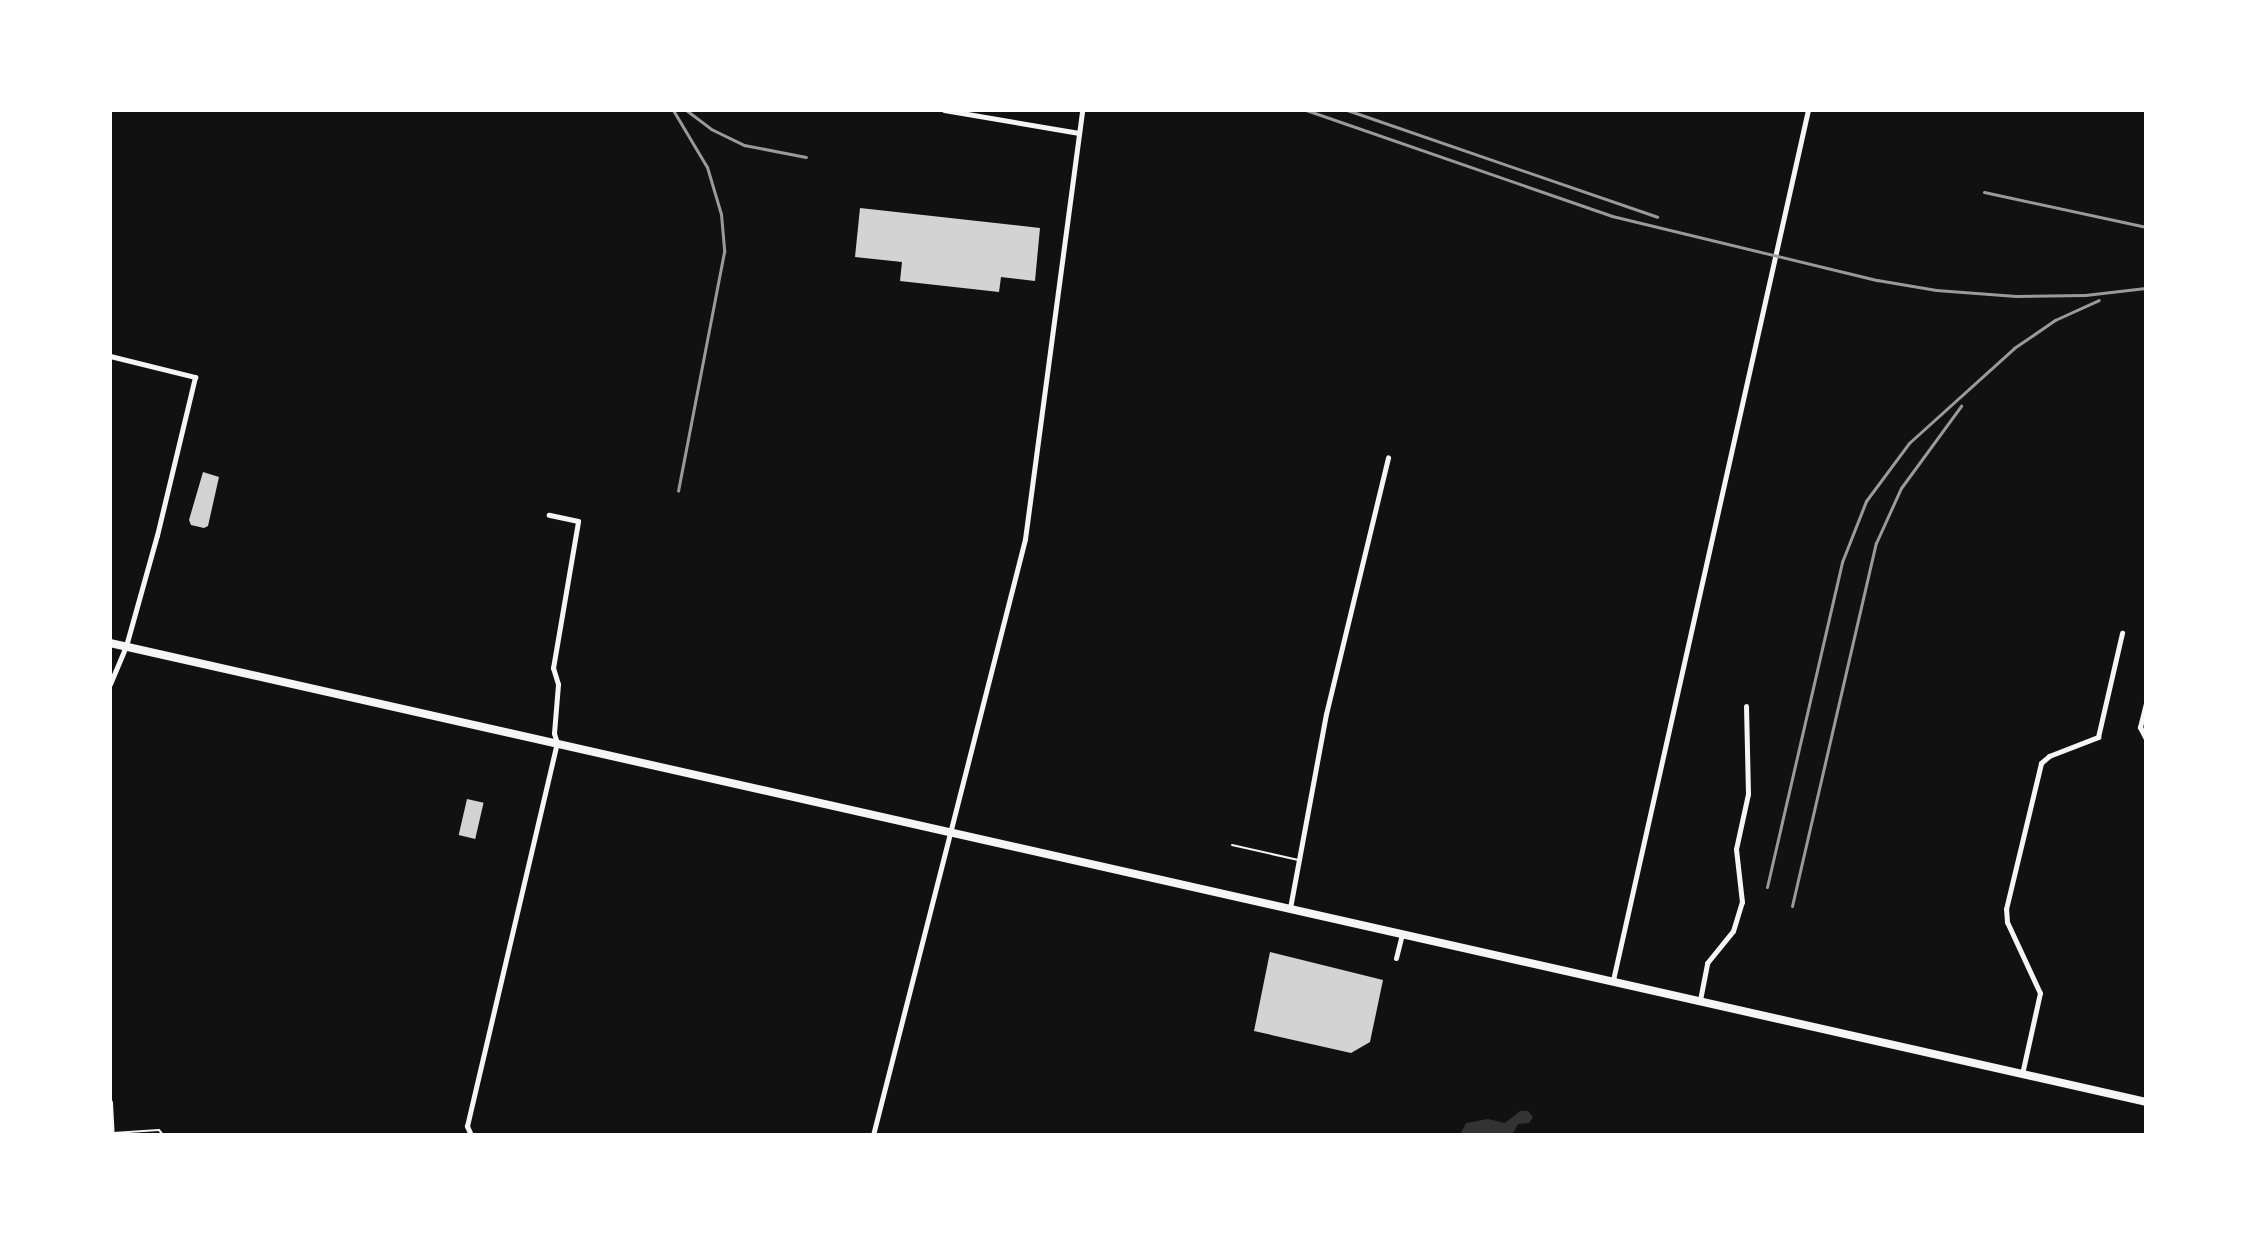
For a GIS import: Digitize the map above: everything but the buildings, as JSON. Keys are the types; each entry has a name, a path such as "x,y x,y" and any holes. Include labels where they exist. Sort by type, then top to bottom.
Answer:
{"main road":[{"path":"110,643 2146,1102"}],"street":[{"path":"944,110 1079,133"},
{"path":"873,1135 1025,539 1082,110"},
{"path":"1613,980 1808,110"},
{"path":"110,356 195,377 126,646 113,664 110,684"},
{"path":"1290,908 1326,714 1388,457"},
{"path":"470,1133 467,1126 557,743 554,733 558,684 553,668 578,521 549,515"},
{"path":"2022,1074 2040,993 2007,922 2006,909 2041,763 2049,756 2098,737 2122,633"},
{"path":"2146,703 2140,727 2146,739"},
{"path":"1700,1000 1707,963 1733,931 1742,902 1736,849 1748,794 1746,706"},
{"path":"1396,958 1402,933"},
{"path":"110,1102 112,1134"}],"lane":[{"path":"1232,845 1299,861"},
{"path":"112,1134 159,1130 163,1135"}],"shaded area":[{"path":"1520,1111 1528,1111 1533,1117 1529,1123 1518,1124 1512,1135 1460,1135 1466,1123 1488,1119 1505,1123"}],"railway":[{"path":"673,110 707,167 721,214 724,252 678,491"},
{"path":"686,110 711,129 744,145 806,157"},
{"path":"1306,110 1612,216 1877,280 1936,290 2016,296 2085,295 2146,288"},
{"path":"1347,110 1657,217"},
{"path":"1984,192 2146,227"},
{"path":"1767,887 1842,562 1866,501 1909,443 2014,348 2055,320 2099,300"},
{"path":"1792,906 1876,543 1901,488 1961,406"}]}
